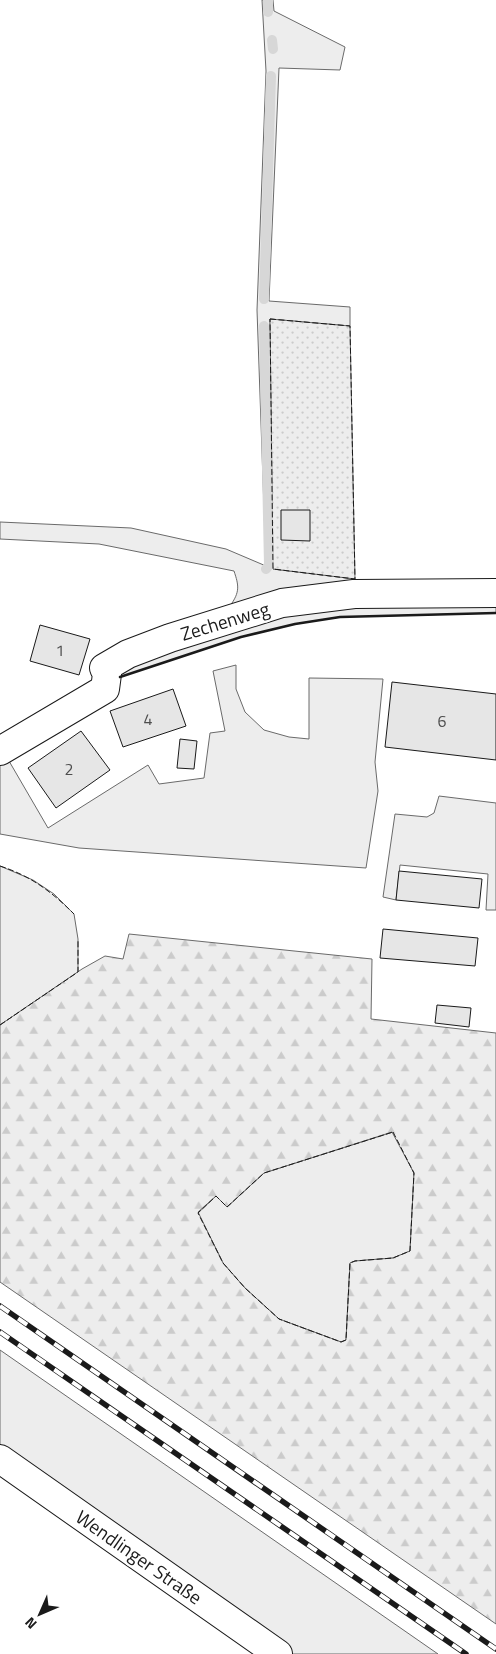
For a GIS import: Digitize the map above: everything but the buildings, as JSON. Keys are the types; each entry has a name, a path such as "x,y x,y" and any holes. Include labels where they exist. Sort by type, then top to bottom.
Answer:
{"street":[{"name":"Zechenweg","path":"0,751 105,689 107,674 104,668 128,654 170,638 282,603 354,594 496,593"},
{"name":"Wendlinger Straße","path":"0,1459 278,1654"}],"green space":[{"path":"262,0 273,0 274,11 345,47 340,70 279,68 269,301 350,307 350,326 270,319 273,569 355,579 355,585 496,585 496,613 340,617 295,624 241,637 120,677 118,673 230,606 236,597 238,589 234,571 99,544 0,539 0,522 131,528 226,549 266,566 257,310 266,71"},
{"path":"270,319 350,326 355,579 273,569"},
{"path":"236,665 236,689 245,712 264,730 289,737 309,739 309,678 383,679 375,762 378,791 366,868 79,848 0,834 0,761 9,761 48,828 148,765 159,784 204,778 210,733 225,731 213,671"},
{"path":"439,796 496,803 496,910 486,910 488,874 400,865 396,900 383,897 395,814 427,817 434,813"},
{"path":"0,866 33,880 54,894 74,914 78,939 78,972 0,1025"},
{"path":"129,934 372,959 371,1019 496,1033 496,1624 0,1282 0,1025 82,969 105,956 123,959","holes":["392,1132 414,1173 410,1251 393,1258 350,1263 346,1340 341,1342 279,1319 245,1288 223,1263 198,1212 216,1196 227,1207 264,1173"]},
{"path":"393,1132 414,1173 410,1251 393,1258 350,1263 346,1340 341,1342 279,1319 245,1288 223,1263 198,1213 216,1196 227,1207 264,1173"},
{"path":"0,1350 438,1654 268,1654 0,1469"}],"waterway":[{"path":"268,0 268,12"},
{"path":"272,40 273,49"},
{"path":"264,299 271,76"},
{"path":"264,326 269,565 266,569"}],"railway":[{"path":"0,1306 496,1649"},
{"path":"0,1332 466,1654"}],"fence":[{"path":"270,319 350,326 355,579 273,569 270,319"},
{"path":"0,866 31,880 58,899 74,914"},
{"path":"0,1025 78,972 78,939"},
{"path":"393,1132 414,1173 410,1251 393,1258 350,1263 346,1340 341,1342 279,1319 245,1288 223,1263 198,1213 216,1196 227,1207 264,1173 393,1132"}],"wall":[{"path":"120,677 241,637 295,624 340,617 496,613"}]}
